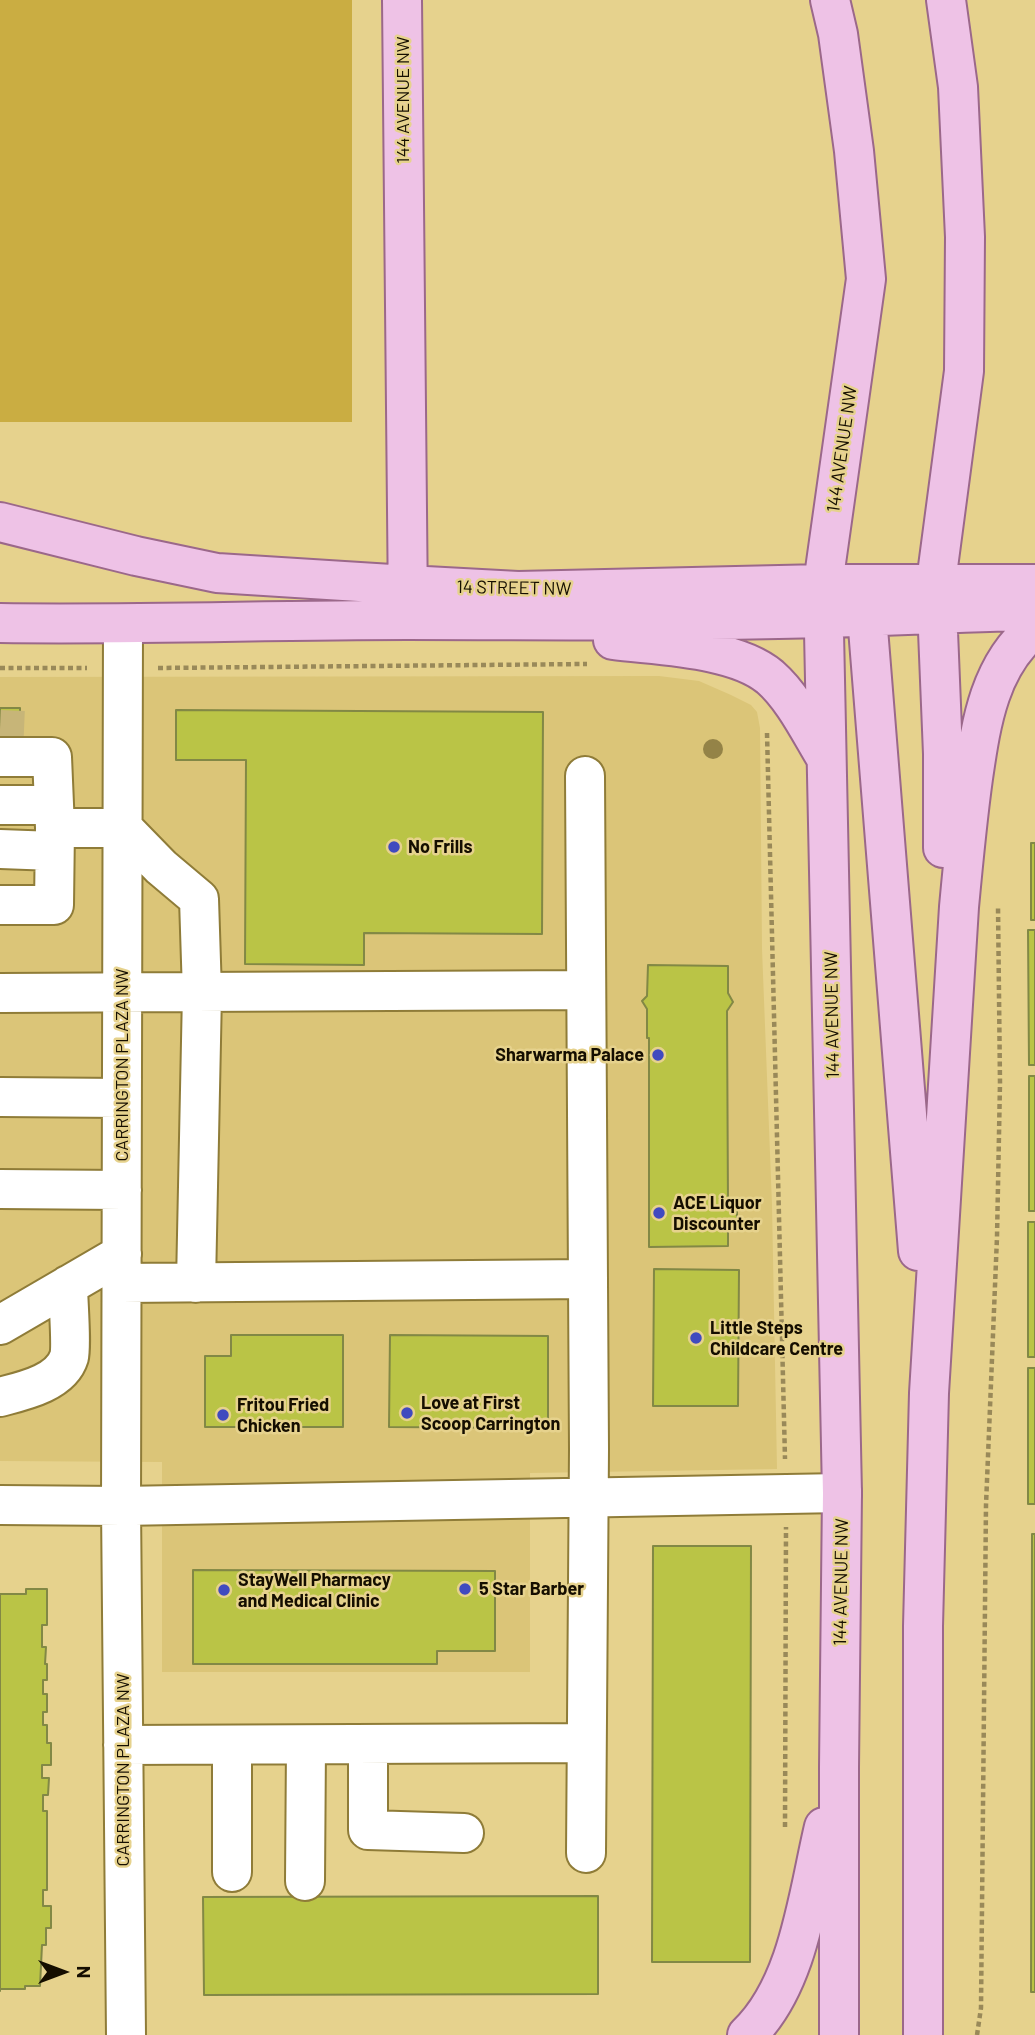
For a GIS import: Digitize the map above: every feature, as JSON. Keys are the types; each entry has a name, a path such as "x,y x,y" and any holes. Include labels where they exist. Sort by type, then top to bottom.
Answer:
{"main road":[{"name":"144 AVENUE NW","path":"402,0 407,602"},
{"name":"144 AVENUE NW","path":"830,0 838,34 854,151 866,279 829,595 827,758 842,1493 839,2035"},
{"path":"943,1155 943,754 937,597 964,371 965,237 959,100 946,0"},
{"name":"14 STREET NW","path":"0,522 217,573 407,602 479,622 829,595 867,616 937,597 1035,584"},
{"name":"14 STREET NW","path":"0,624 123,625 518,591 937,597 1035,611"},
{"path":"867,616 929,1393"},
{"path":"479,622 727,655 769,677 786,696 827,758"},
{"path":"923,2035 923,1626 929,1393 965,831 982,718 997,678 1012,653 1035,628"},
{"path":"747,2035 768,2012 786,1976 803,1918 839,1767"}],"street":[{"name":"CARRINGTON PLAZA NW","path":"123,625 121,1506 125,2035"},
{"path":"0,905 54,905 52,757 12,743"},
{"path":"585,776 589,1497 586,1853"},
{"path":"0,805 54,828"},
{"path":"0,849 54,828 122,828 161,867 199,899 202,993 196,1283"},
{"path":"0,993 586,990"},
{"path":"0,1097 122,1098"},
{"path":"0,1189 122,1190"},
{"path":"0,1325 68,1285 122,1268 196,1283 588,1279"},
{"path":"0,1421 32,1415 58,1398 70,1378 68,1285"},
{"path":"0,1397 26,1390 57,1375 69,1357"},
{"path":"0,1505 121,1506 842,1493"},
{"path":"123,1745 586,1744"},
{"path":"232,1745 232,1872"},
{"path":"305,1881 306,1745"},
{"path":"368,1745 368,1830 464,1833"}],"path":[{"path":"976,2035 981,1994 986,1505 998,1223 998,903"}],"shaded area":[{"path":"0,0 352,0 352,422 0,422"},
{"path":"659,676 699,681 751,705 757,712 760,728 762,949 772,1205 777,1469 530,1473 530,1672 162,1672 162,1462 0,1461 0,677"}],"building":[{"path":"0,708 20,708 20,745 0,745"},
{"name":"No Frills","path":"176,710 543,712 542,934 364,933 364,965 245,964 246,760 176,760"},
{"path":"1031,843 1035,843 1035,920 1031,920"},
{"path":"1028,930 1035,930 1035,1065 1029,1065"},
{"path":"648,965 728,966 728,993 733,1002 727,1011 728,1207 737,1207 737,1230 728,1230 728,1246 649,1247 649,1038 647,1009 642,1001 647,996"},
{"path":"1029,1076 1035,1076 1035,1211 1029,1211"},
{"path":"1028,1222 1035,1222 1035,1357 1028,1357"},
{"name":"Little Steps Childcare Centre","path":"654,1269 739,1270 738,1406 653,1406"},
{"path":"231,1335 343,1335 343,1427 205,1427 205,1356 231,1356"},
{"path":"390,1335 548,1336 548,1428 389,1427"},
{"path":"1028,1368 1035,1368 1035,1504 1028,1504"},
{"path":"1032,1534 1035,1534 1035,1992 1031,1992"},
{"path":"653,1546 751,1546 750,1962 652,1962"},
{"path":"193,1570 495,1571 495,1651 437,1651 437,1664 193,1664"},
{"path":"26,1589 47,1589 47,1625 42,1625 42,1647 46,1647 47,1664 47,1680 43,1680 43,1694 47,1694 47,1712 43,1712 43,1725 47,1725 47,1743 51,1743 51,1765 42,1765 42,1778 49,1778 48,1795 43,1795 43,1811 47,1811 47,1890 43,1890 43,1906 51,1906 51,1928 46,1928 46,1945 42,1945 40,1986 0,1989 0,1594 26,1594"},
{"path":"598,1896 598,1994 204,1995 203,1897"}],"tunnel":[{"path":"0,729 24,730"}],"place":[{"name":"No Frills","path":"394,847"},
{"name":"Sharwarma Palace","path":"658,1055"},
{"name":"ACE Liquor Discounter","path":"659,1213"},
{"name":"Little Steps Childcare Centre","path":"696,1338"},
{"name":"Love at First Scoop Carrington","path":"407,1413"},
{"name":"Fritou Fried Chicken","path":"223,1415"},
{"name":"5 Star Barber","path":"465,1589"},
{"name":"StayWell Pharmacy and Medical Clinic","path":"224,1590"}]}
